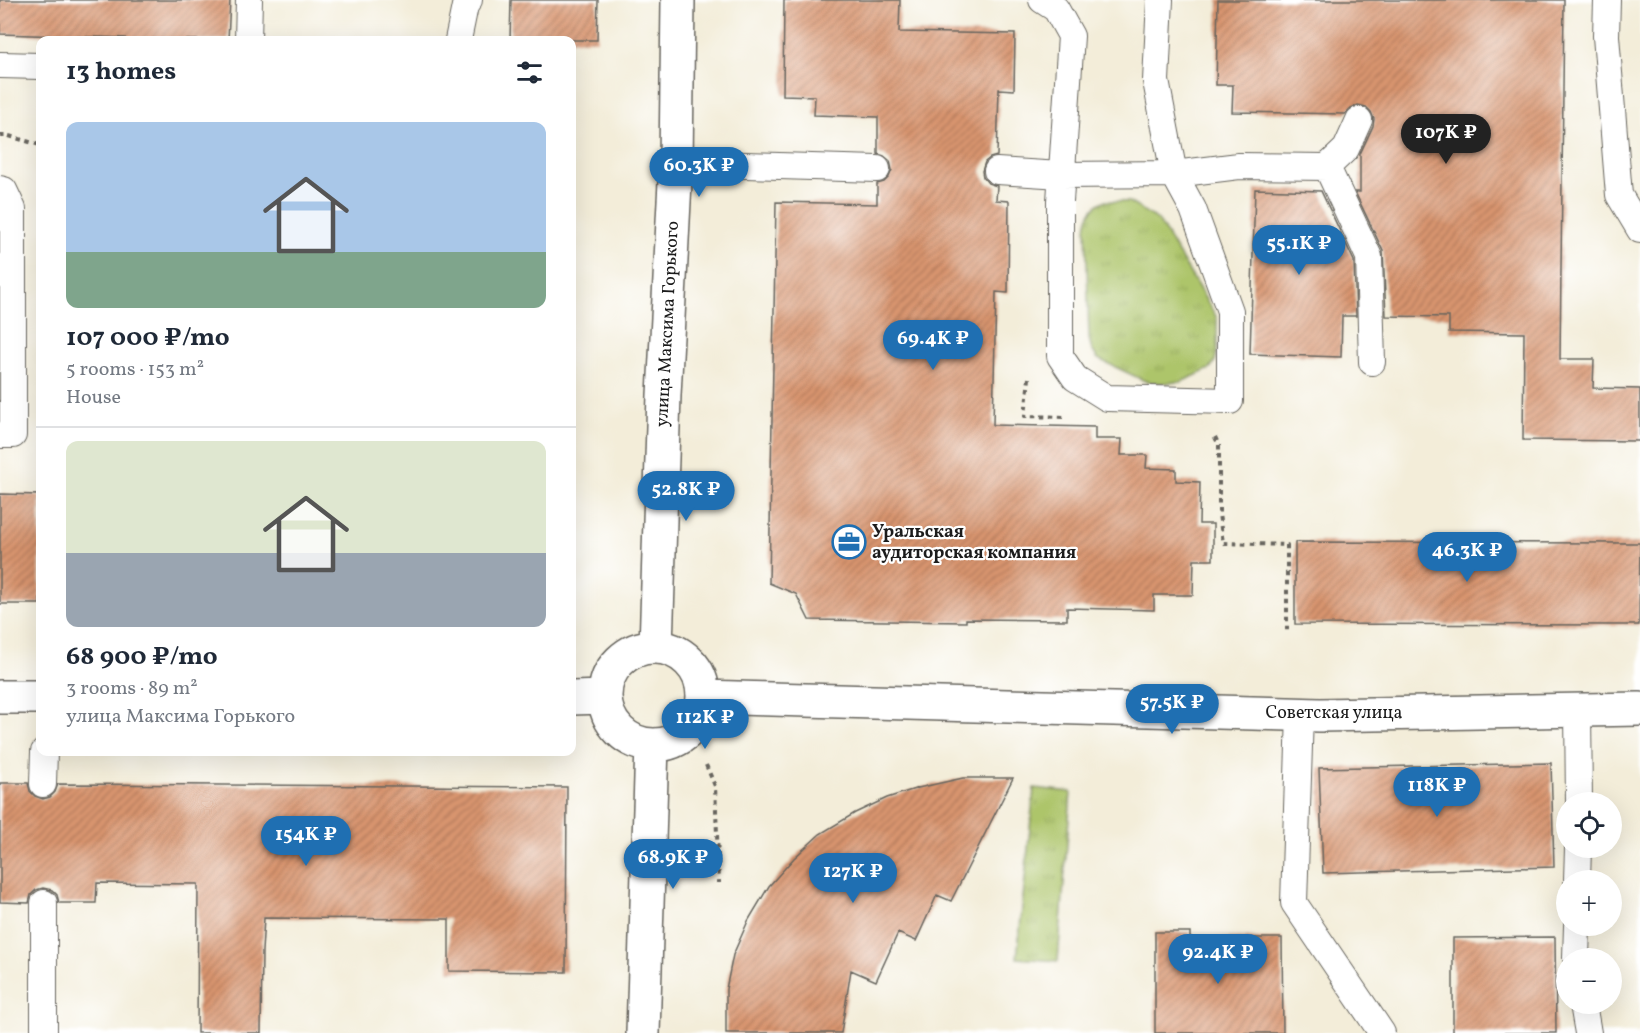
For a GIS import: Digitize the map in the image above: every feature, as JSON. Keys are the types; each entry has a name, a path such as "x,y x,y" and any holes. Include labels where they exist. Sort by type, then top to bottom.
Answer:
{"street":[{"name":"улица Максима Горького","path":"656,647 664,395 676,163 678,0"},
{"path":"656,647 684,658 695,668 704,697 701,713 694,726 682,737 668,744 652,746 637,743 614,724 607,712 605,697 609,678 620,661 631,653 656,647"},
{"path":"0,697 36,697"},
{"path":"576,698 605,697"},
{"name":"Советская улица","path":"704,697 1300,714 1640,709"},
{"path":"643,1033 652,746"}],"lane":[{"path":"248,36 249,0"},
{"path":"459,36 465,6 469,0"},
{"path":"1042,0 1056,9 1071,36 1061,175 1060,356 1075,378 1107,398 1230,401 1230,311 1193,209 1174,174 1156,81 1160,0"},
{"path":"1608,0 1606,36 1619,195 1640,230"},
{"path":"0,65 36,66"},
{"path":"997,171 1061,175 1174,174 1239,166 1327,167 1346,149 1359,120"},
{"path":"676,163 877,169"},
{"path":"1327,167 1369,257 1372,362"},
{"path":"0,189 4,190 13,209 13,435 0,435"},
{"path":"1578,710 1579,792"},
{"path":"1300,714 1294,903 1382,1033"},
{"path":"43,784 44,756"},
{"path":"44,903 44,1033"},
{"path":"1584,1014 1588,1033"}],"path":[{"path":"0,136 9,136 36,144"},
{"path":"706,765 715,786 719,883"}],"green space":[{"path":"1104,201 1129,202 1158,220 1217,318 1217,349 1215,362 1210,369 1181,382 1145,381 1098,359 1092,350 1089,339 1086,228 1091,212"},
{"path":"1034,788 1071,792 1058,961 1017,958"}],"building":[{"path":"0,0 230,0 228,36 0,34"},
{"path":"511,0 598,0 597,40 576,40 576,36 510,36"},
{"path":"784,0 900,0 899,32 1015,34 1014,90 999,89 997,156 985,162 982,171 988,183 997,186 996,200 1009,201 1008,293 996,292 993,425 1095,427 1095,439 1122,439 1121,455 1147,455 1146,468 1176,469 1176,481 1200,482 1199,524 1213,524 1213,560 1194,560 1193,595 1154,595 1154,610 1067,608 1067,620 966,619 966,622 809,620 796,594 769,583 776,202 877,204 877,184 884,182 892,170 890,161 878,154 878,117 814,115 815,96 783,95"},
{"path":"1218,0 1564,0 1560,359 1594,359 1593,388 1640,389 1640,441 1523,440 1524,333 1449,332 1449,317 1386,316 1383,251 1355,192 1360,192 1360,154 1373,126 1374,119 1371,112 1366,107 1358,105 1345,114 1232,112 1233,85 1216,85"},
{"path":"1255,189 1321,191 1354,261 1356,316 1342,316 1341,357 1250,354"},
{"path":"0,494 36,495 36,604 0,604"},
{"path":"1295,542 1640,543 1639,625 1295,624"},
{"path":"1551,763 1554,867 1323,873 1319,768"},
{"path":"963,778 1013,778 951,901 937,895 916,941 898,933 876,981 851,970 841,1033 726,1033 726,989 733,955 748,921 769,886 794,858 820,834 855,813 887,798"},
{"path":"0,783 28,783 30,791 43,799 55,792 58,784 567,787 566,972 449,971 449,919 264,918 261,1033 197,1033 198,884 97,883 96,903 59,903 57,895 52,890 43,888 31,895 29,903 0,902"},
{"path":"1155,932 1190,932 1190,938 1282,938 1283,1033 1155,1033"},
{"path":"1555,937 1556,1033 1453,1033 1453,938"}],"place":[{"name":"Уральская аудиторская компания","path":"849,542"}]}
